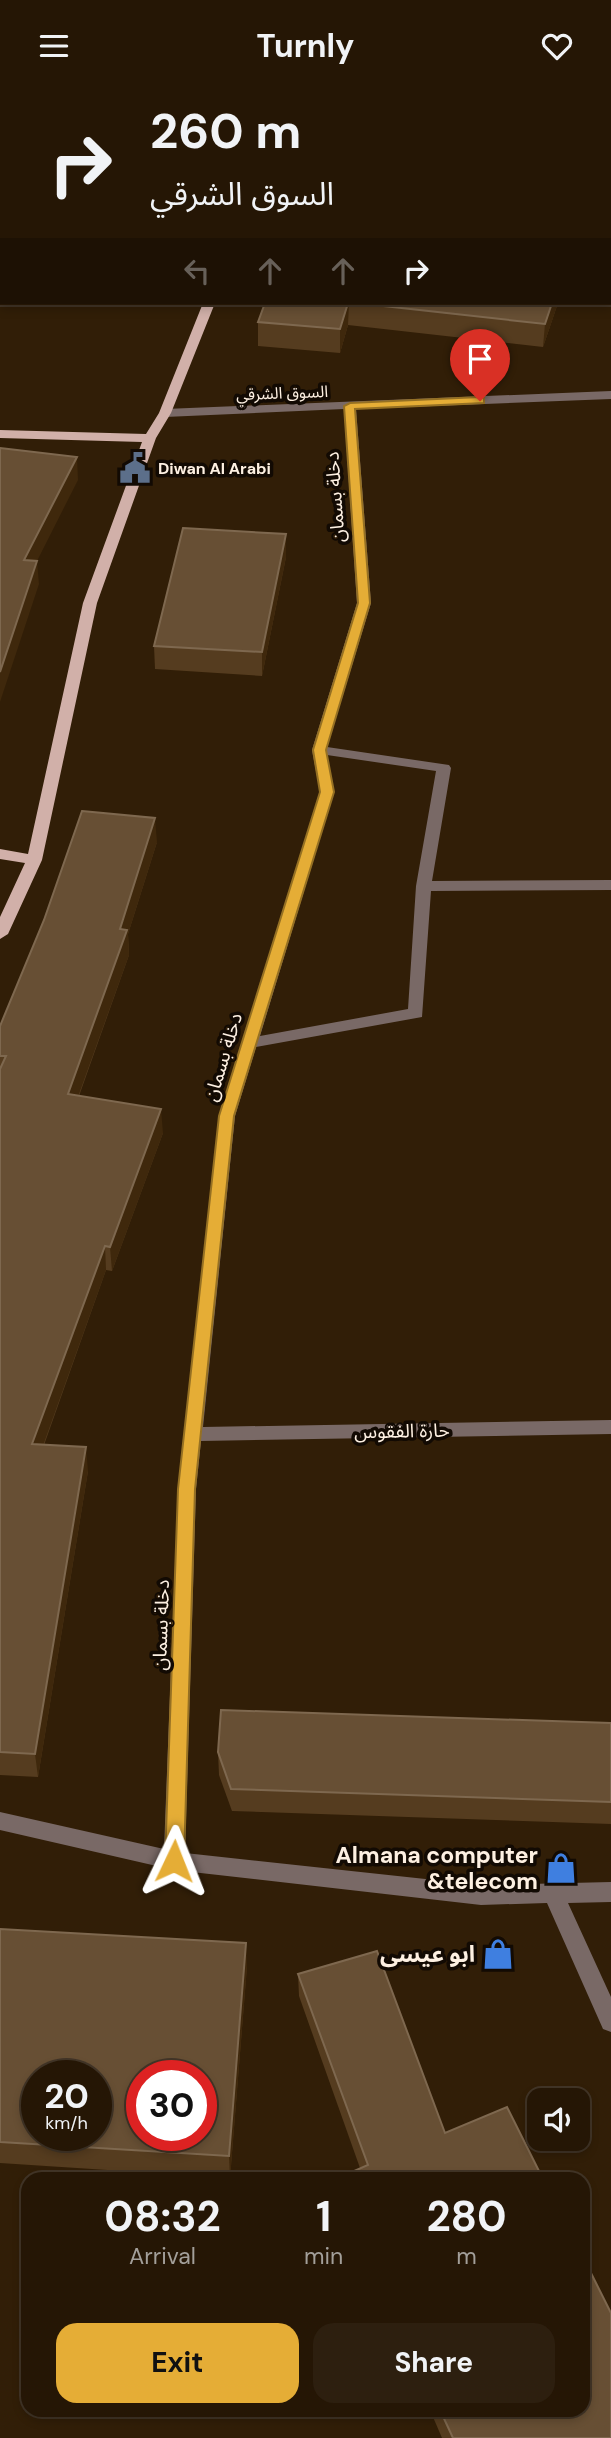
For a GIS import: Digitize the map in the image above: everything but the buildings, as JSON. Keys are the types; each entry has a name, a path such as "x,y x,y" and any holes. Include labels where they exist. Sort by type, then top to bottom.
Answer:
{"main road":[{"path":"0,935 8,898 34,860 90,603 150,438 164,413 208,305"},
{"path":"0,434 150,438"},
{"path":"0,854 34,860"}],"street":[{"name":"السوق الشرقي","path":"164,413 611,395"},
{"name":"دخلة بسمان","path":"174,1861 187,1489 227,1116 327,792 319,750 364,603 350,406"},
{"path":"249,1043 416,1013 424,886 444,768 319,750"},
{"path":"424,886 611,885"},
{"name":"حارة الفقوس","path":"193,1434 611,1427"},
{"path":"0,1821 174,1861 481,1895 611,1892"},
{"path":"553,1893 611,2022"}],"place":[{"name":"Diwan Al Arabi","path":"135,468"},
{"name":"Almana computer &telecom","path":"561,1868"},
{"name":"ابو عيسى","path":"498,1954"}],"route":[{"path":"174,1861 187,1489 227,1116 327,792 319,750 364,603 350,406 480,401"}]}
